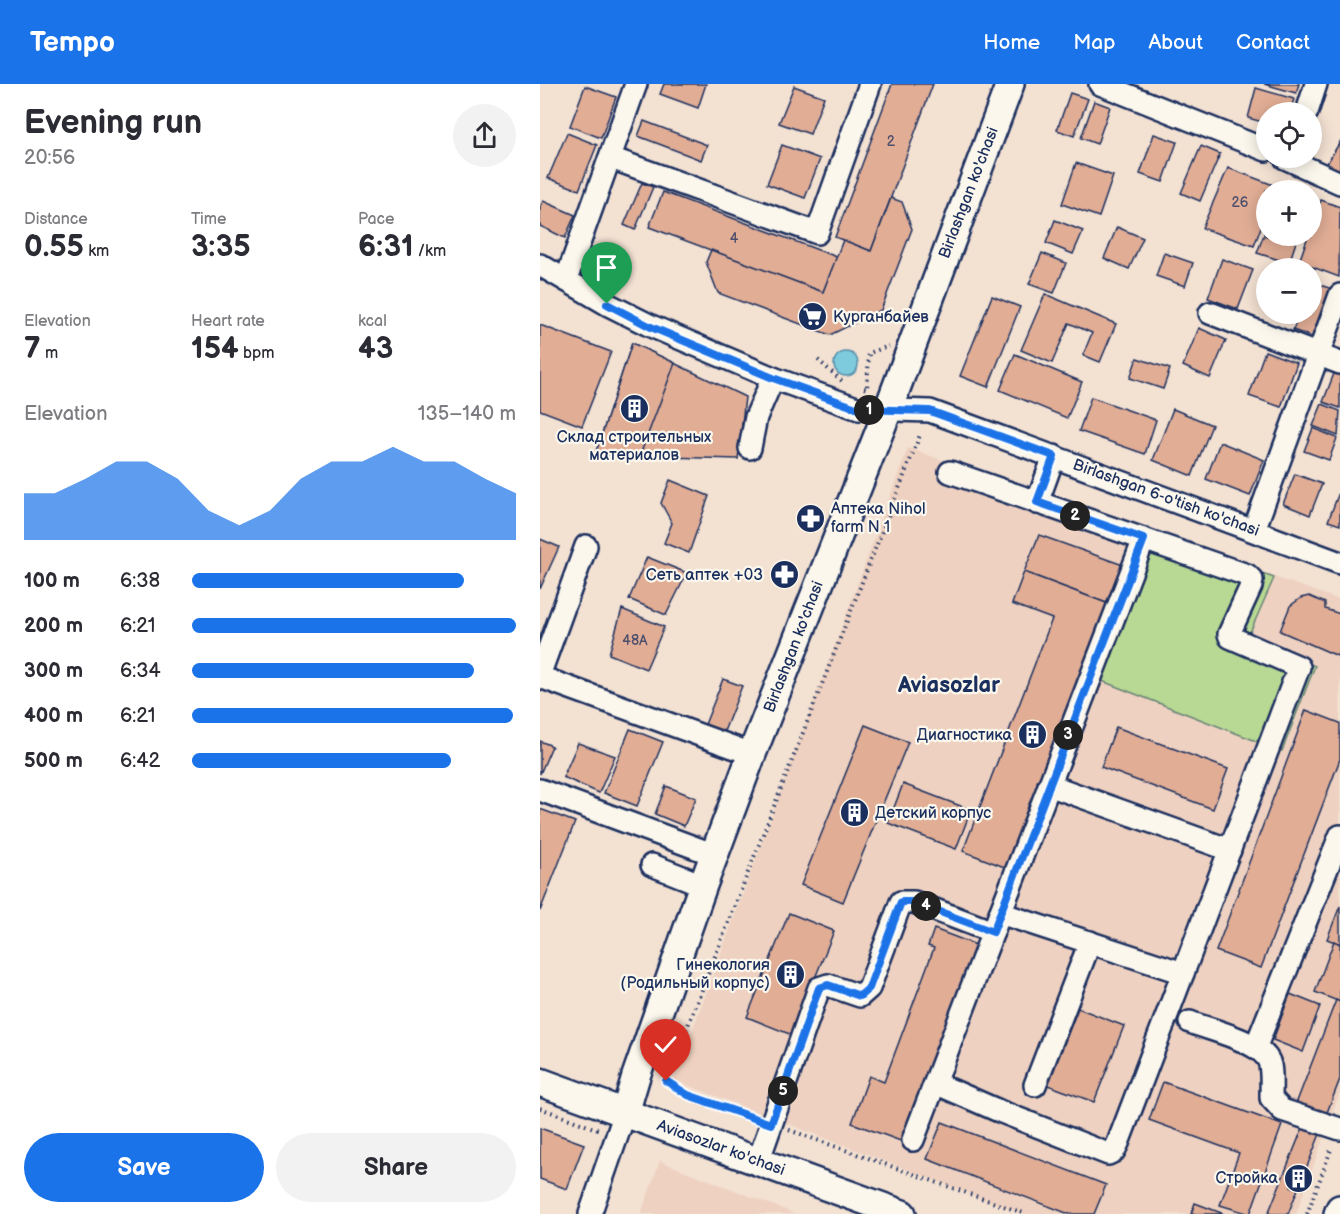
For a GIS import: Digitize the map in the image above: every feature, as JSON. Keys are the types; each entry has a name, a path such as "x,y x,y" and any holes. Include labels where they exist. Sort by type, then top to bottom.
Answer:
{"main road":[{"name":"Birlashgan ko'chasi","path":"626,1113 636,1076 703,885 752,754 888,410 1010,84"},
{"name":"Aviasozlar ko'chasi","path":"540,1082 902,1214"},
{"path":"1338,1214 1340,1209"}],"street":[{"path":"567,280 636,84"},
{"path":"611,158 817,234 870,84"},
{"path":"1100,84 1256,146"},
{"path":"1310,102 1316,84"},
{"path":"1311,168 1340,183"},
{"name":"Birlashgan 6-o'tish ko'chasi","path":"540,265 651,327 773,378 859,409 930,411 1340,563"},
{"path":"1254,530 1340,295"},
{"path":"1210,313 1340,363"},
{"path":"750,448 756,417 773,378"},
{"path":"1037,502 1054,456"},
{"path":"935,1083 1108,1154 1114,1151 1299,667 1230,638 1229,634 1251,586 1252,580 1247,575 950,472"},
{"path":"913,1140 1144,539"},
{"path":"586,546 540,675 752,754"},
{"path":"1049,785 1230,850"},
{"path":"540,790 715,855"},
{"path":"1256,1046 1340,836"},
{"path":"652,865 703,885"},
{"path":"758,1162 819,988 828,985 860,996 869,988 901,902 914,902 1090,942 1183,973"},
{"path":"1035,1085 1090,942"},
{"path":"1190,1022 1256,1046 1265,1053 1270,1063 1271,1098 1282,1110 1339,1129"},
{"name":"Birlashgan ko'chasi","path":"590,1214 626,1113"}],"path":[{"path":"858,386 867,389 869,353 890,346"},
{"path":"818,360 841,380 850,383"},
{"path":"920,435 666,1081 688,1095 1026,1214"},
{"path":"540,1108 599,1130"},
{"path":"1307,1214 1339,1129"}],"shaded area":[{"path":"908,448 1340,600 1340,1092 1296,1214 1023,1214 674,1080"},
{"path":"660,1161 795,1214 641,1214"}],"green space":[{"path":"1157,536 1274,578 1247,639 1315,666 1282,751 1102,681"}],"water":[{"path":"846,352 851,353 857,359 857,369 851,375 846,376 841,375 835,369 834,364 835,359 841,353"}],"building":[{"path":"664,84 706,84 698,108 660,94"},
{"path":"892,84 933,84 871,251 835,237"},
{"path":"1264,84 1299,84 1296,93"},
{"path":"585,86 616,97 601,138 570,126"},
{"path":"794,86 824,97 810,134 779,123"},
{"path":"1256,88 1294,99 1293,102 1256,102 1256,120 1248,118"},
{"path":"1070,93 1088,99 1074,136 1057,130"},
{"path":"1094,101 1110,107 1097,144 1081,138"},
{"path":"644,121 707,145 701,160 638,136"},
{"path":"567,133 597,145 579,190 548,178"},
{"path":"1154,134 1177,142 1163,182 1140,174"},
{"path":"1340,142 1340,173 1326,165"},
{"path":"782,145 820,159 805,198 767,184"},
{"path":"1201,146 1220,154 1200,201 1181,193"},
{"path":"1076,163 1113,176 1099,217 1062,204"},
{"path":"1228,168 1260,180 1256,180 1256,241 1254,246 1202,228"},
{"path":"642,183 653,187 635,230 624,225"},
{"path":"663,192 837,257 823,292 649,227"},
{"path":"891,198 902,202 912,229 881,310 830,335 718,293 706,262 711,250 823,292 843,240 871,251"},
{"path":"1322,200 1340,207 1339,277 1322,271 1322,258 1300,258 1305,246 1322,246"},
{"path":"543,201 575,215 565,238 540,226 540,208"},
{"path":"1055,220 1083,231 1073,254 1046,243"},
{"path":"1117,227 1143,238 1129,269 1104,258"},
{"path":"1260,246 1295,246 1291,258 1273,258 1257,253"},
{"path":"1042,253 1066,263 1054,293 1029,284"},
{"path":"1164,253 1193,263 1185,286 1156,276"},
{"path":"1222,259 1253,270 1238,309 1208,298"},
{"path":"1322,286 1335,290 1317,339 1293,330 1295,324 1322,324"},
{"path":"1045,294 1116,324 1100,362 1083,355 1092,333 1069,323 1052,363 1021,350"},
{"path":"992,296 1020,307 988,387 960,376"},
{"path":"540,325 611,352 582,426 540,410"},
{"path":"1199,328 1226,340 1210,378 1183,366"},
{"path":"632,343 745,397 738,459 595,455"},
{"name":"Склад строительных материалов","path":"632,343 675,363 640,455 595,455"},
{"path":"1265,351 1297,363 1281,407 1249,396"},
{"path":"1015,354 1082,382 1067,418 1000,390"},
{"path":"1137,358 1170,369 1163,389 1130,378"},
{"path":"1335,371 1340,373 1340,408 1323,402"},
{"path":"1091,397 1156,420 1145,454 1079,431"},
{"path":"1322,404 1340,411 1338,436 1313,426"},
{"path":"1173,409 1212,425 1192,476 1153,460"},
{"path":"1313,428 1337,438 1329,460 1304,451"},
{"path":"1220,442 1264,460 1250,496 1206,479"},
{"path":"1295,474 1322,484 1310,515 1283,504"},
{"path":"670,480 709,496 689,553 664,543 672,523 661,503"},
{"path":"1340,490 1340,525 1328,521"},
{"path":"1039,535 1123,565 1109,604 1024,572"},
{"path":"540,539 559,547 540,589"},
{"path":"647,557 687,573 666,615 629,599"},
{"name":"Диагностика","path":"1024,572 1109,604 1007,868 963,851 1052,619 1012,604"},
{"path":"1309,596 1325,603 1325,609 1340,614 1340,657 1280,631 1290,606 1301,598"},
{"path":"622,609 664,627 646,669 609,654"},
{"path":"723,679 742,686 723,734 704,727"},
{"path":"1306,710 1340,723 1340,759 1261,968 1216,951"},
{"name":"Детский корпус","path":"865,725 908,742 843,902 801,885"},
{"path":"1116,727 1228,769 1213,809 1101,767"},
{"path":"630,729 663,742 637,806 604,793"},
{"path":"540,741 552,746 540,774"},
{"path":"578,743 615,756 599,793 563,777"},
{"path":"903,784 971,810 956,849 888,823"},
{"path":"666,786 696,798 684,826 655,814"},
{"path":"540,809 575,822 540,911"},
{"path":"1340,906 1340,944 1327,939"},
{"name":"Гинекология (Родильный корпус)","path":"789,913 834,931 792,1035 747,1017"},
{"path":"934,929 979,946 906,1143 852,1123 869,1076 884,1082 934,948 928,946"},
{"path":"1334,941 1340,944 1340,1002 1315,992"},
{"path":"1290,994 1320,1006 1303,1052 1273,1040"},
{"path":"1336,1000 1340,1002 1340,1079 1326,1115 1296,1104"},
{"path":"1078,1008 1124,1026 1094,1102 1048,1085"},
{"path":"1163,1082 1282,1125 1250,1214 1220,1205 1239,1153 1149,1120"},
{"path":"942,1122 1106,1185 1094,1214 1069,1214 927,1159"},
{"path":"1305,1122 1322,1129 1288,1214 1268,1214"},
{"path":"540,1128 584,1144 567,1189 540,1179"},
{"name":"Стройка","path":"1299,1166 1306,1169 1298,1189 1291,1186"},
{"path":"1195,1203 1224,1214 1191,1214"}],"place":[{"name":"Курганбайев","path":"812,317"},
{"name":"Склад строительных материалов","path":"634,409"},
{"name":"Аптека Nihol farm N 1","path":"810,518"},
{"name":"Сеть аптек +03","path":"784,575"},
{"name":"Диагностика","path":"1033,735"},
{"name":"Детский корпус","path":"854,813"},
{"name":"Гинекология (Родильный корпус)","path":"791,974"},
{"name":"Стройка","path":"1299,1178"}],"district":[{"name":"Aviasozlar","path":"949,685"}],"route":[{"path":"607,304 651,327 773,378 859,409 930,411 1054,456 1037,502 1144,539 993,932 914,902 901,902 869,988 860,996 828,985 819,988 771,1124 688,1095 666,1081"}]}
